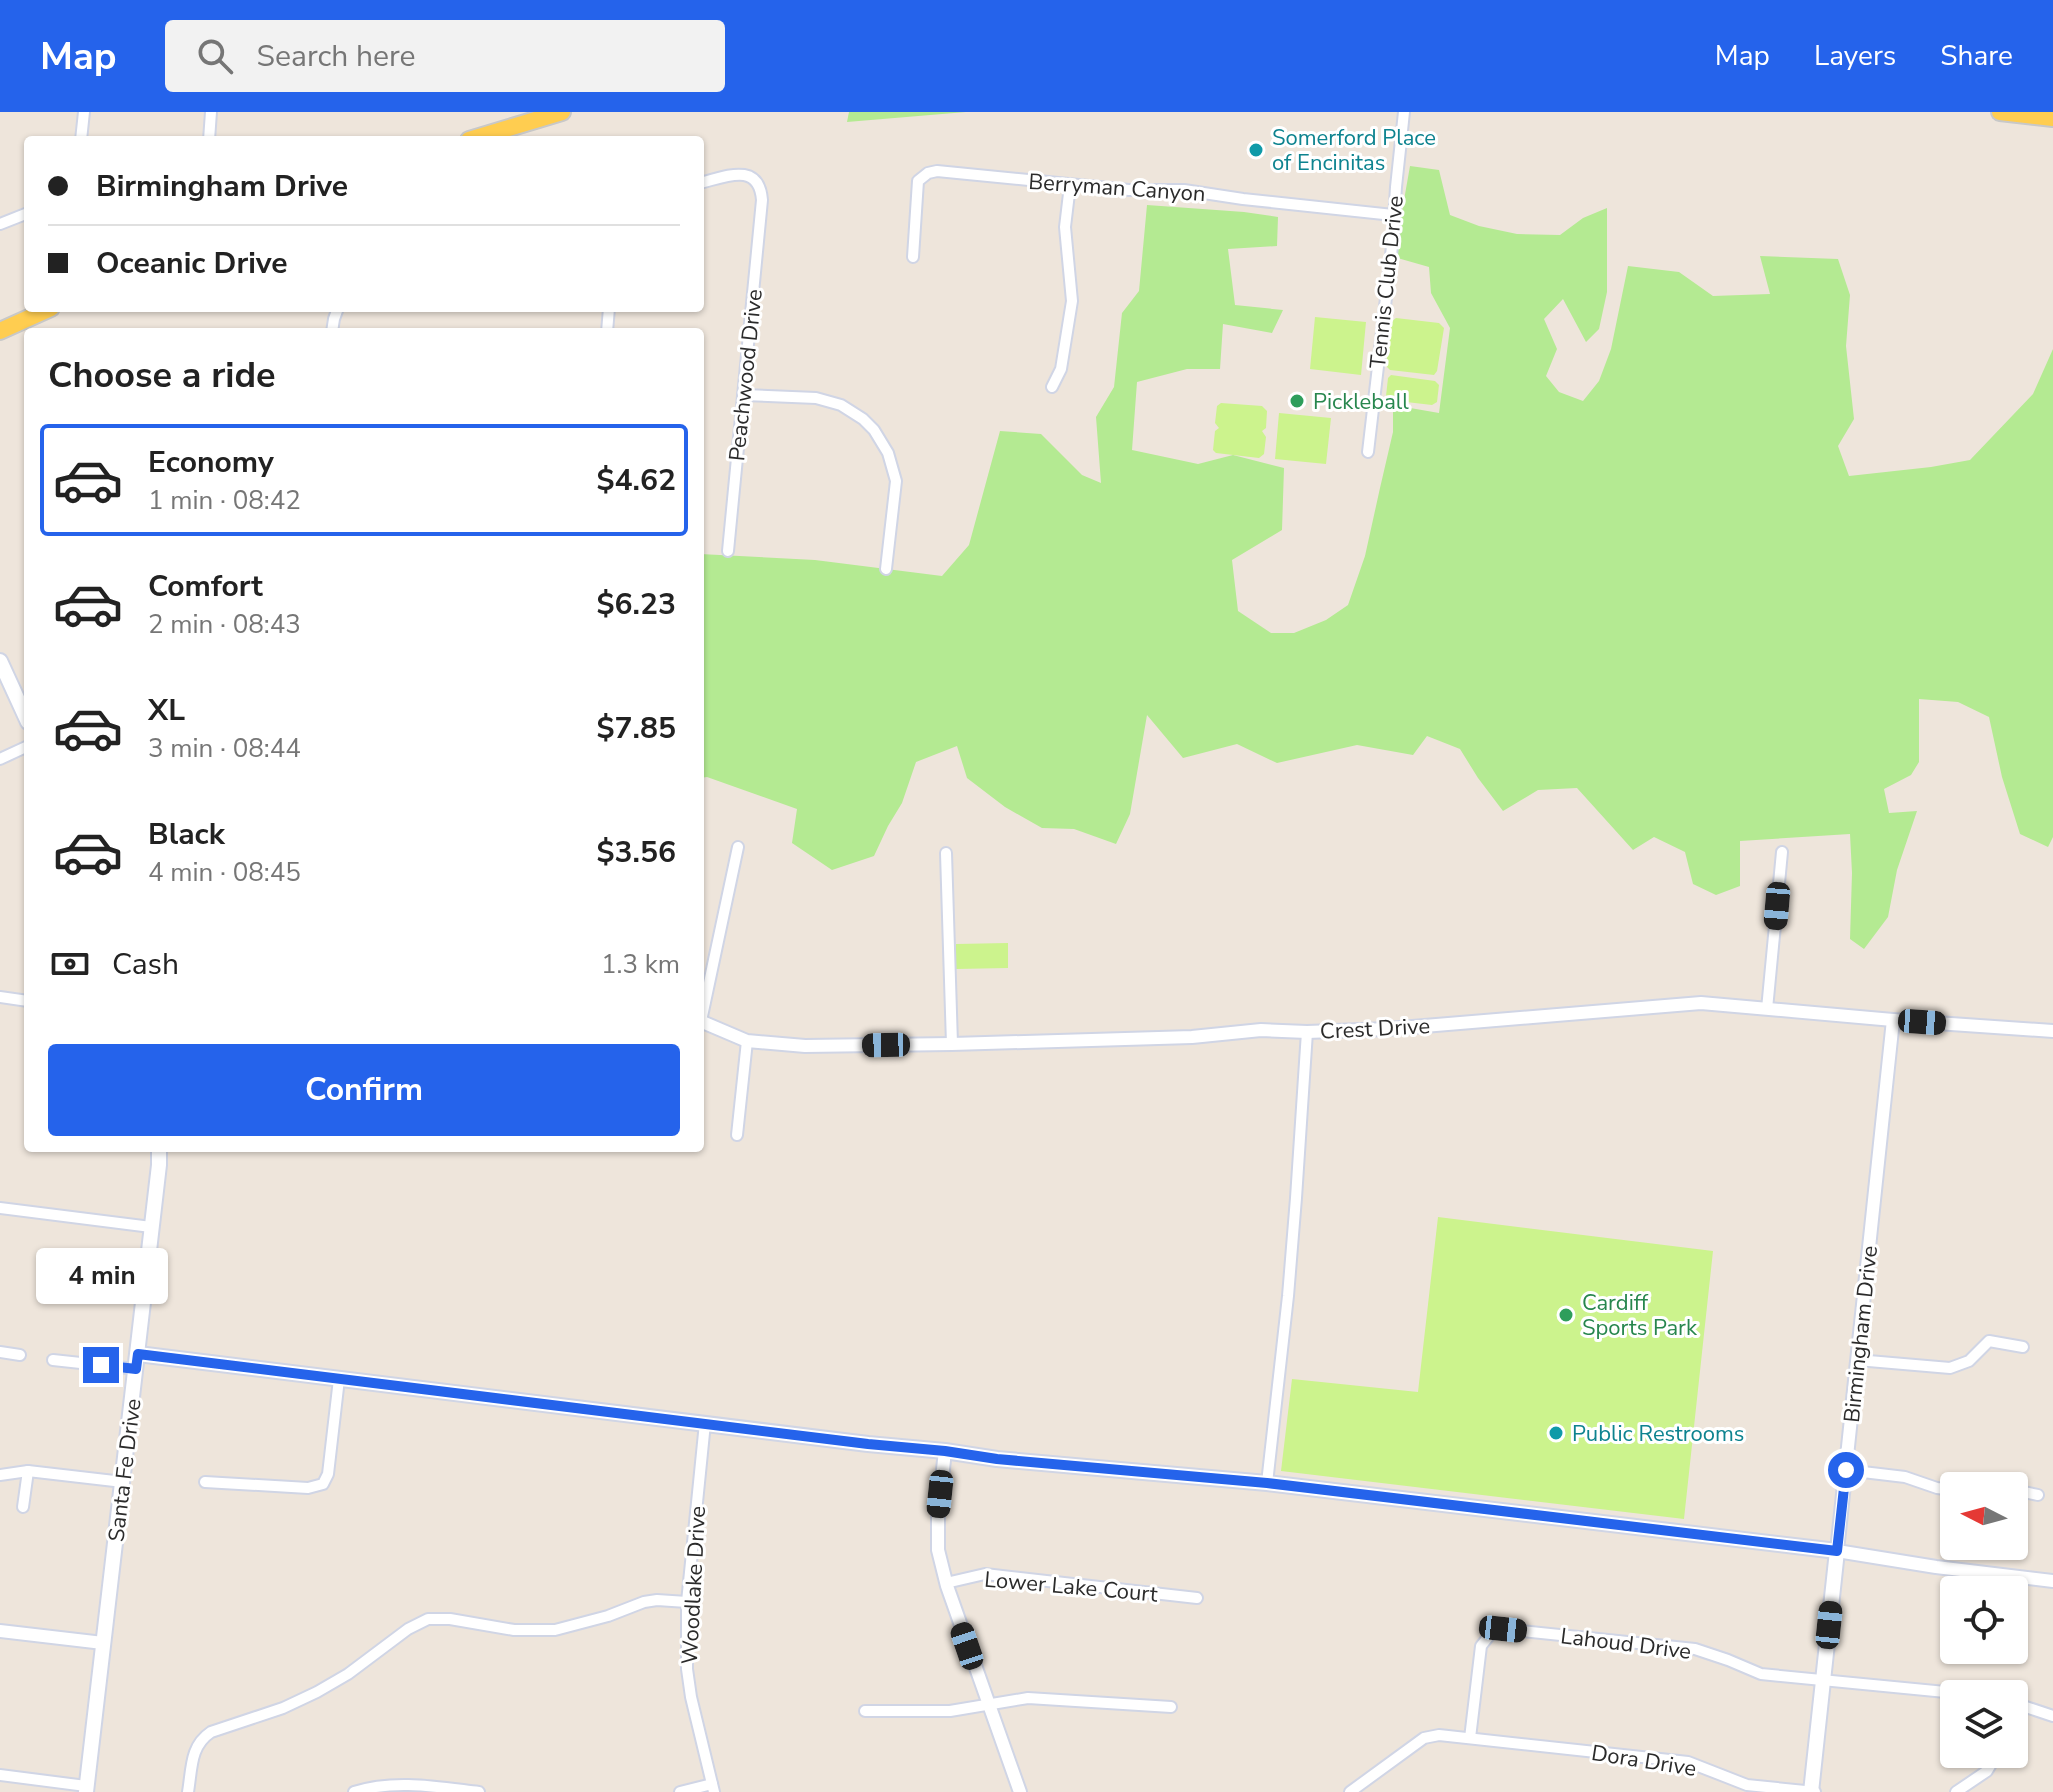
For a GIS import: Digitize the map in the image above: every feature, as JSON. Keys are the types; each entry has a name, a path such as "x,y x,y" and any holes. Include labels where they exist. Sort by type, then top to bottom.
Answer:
{"main road":[{"path":"481,136 541,115 562,112"},
{"path":"2000,112 2053,118"},
{"path":"0,331 42,312"},
{"path":"0,661 24,713"},
{"name":"Santa Fe Drive","path":"86,1789 159,1152"},
{"path":"137,1362 339,1379 997,1459 1267,1483 1837,1551"},
{"name":"Birmingham Drive","path":"1813,1792 1837,1551"}],"street":[{"path":"81,136 84,112"},
{"path":"209,136 211,112"},
{"name":"Tennis Club Drive","path":"1368,452 1404,112"},
{"name":"Berryman Canyon","path":"913,257 918,181 928,173 937,171 1129,190 1184,190 1393,215"},
{"name":"Peachwood Drive","path":"704,182 740,174 750,176 761,189 762,200 728,551"},
{"path":"1052,387 1061,369 1072,301 1065,227 1070,185"},
{"path":"0,224 24,215"},
{"path":"743,395 816,398 841,405 874,430 888,453 896,481 886,569"},
{"path":"0,759 24,748"},
{"path":"704,1007 738,847"},
{"path":"1767,1009 1782,852"},
{"path":"946,853 952,1044"},
{"path":"0,997 24,1000"},
{"name":"Crest Drive","path":"704,1022 747,1041 805,1046 952,1044 1192,1037 1261,1030 1307,1032 1400,1028 1701,1003 2053,1031"},
{"name":"Birmingham Drive","path":"1837,1551 1893,1020"},
{"path":"1267,1483 1288,1296 1307,1032"},
{"path":"737,1135 747,1041"},
{"path":"0,1208 151,1227"},
{"path":"1857,1360 1950,1368 1969,1361 1989,1341 2023,1347"},
{"path":"0,1352 20,1355"},
{"path":"53,1360 137,1362"},
{"path":"205,1482 308,1488 323,1484 328,1474 339,1379"},
{"name":"Woodlake Drive","path":"705,1423 687,1602 687,1669 713,1788"},
{"path":"945,1451 938,1515 938,1550 946,1583 1020,1792"},
{"path":"1846,1470 1905,1477 1940,1488"},
{"path":"23,1507 28,1471"},
{"path":"0,1475 28,1471 123,1482"},
{"path":"2028,1493 2038,1495"},
{"path":"1837,1551 2053,1581"},
{"name":"Lower Lake Court","path":"946,1583 985,1574 1197,1598"},
{"path":"188,1792 193,1759 202,1738 317,1692 348,1674 408,1629 428,1619 450,1619 514,1630 555,1630 608,1616 644,1602 687,1602"},
{"name":"Lahoud Drive","path":"1470,1738 1481,1646 1493,1631 1503,1629 1695,1649 1761,1674 1940,1692"},
{"path":"0,1631 103,1643"},
{"path":"865,1711 950,1711 1028,1698 1171,1707"},
{"path":"2028,1708 2053,1716"},
{"name":"Dora Drive","path":"1355,1790 1424,1738 1439,1735 1688,1762 1747,1785 1813,1792"},
{"path":"1956,1792 1989,1768"},
{"path":"0,1775 86,1789"},
{"path":"354,1792 388,1785 479,1792"},
{"path":"680,1792 713,1788"}],"green space":[{"path":"849,112 966,112 847,122"},
{"path":"1410,166 1439,170 1450,215 1479,226 1517,234 1560,235 1583,218 1607,208 1607,292 1599,329 1586,342 1563,299 1544,319 1557,349 1546,376 1559,392 1583,401 1599,381 1611,349 1628,266 1679,272 1713,296 1770,294 1760,256 1838,259 1850,295 1846,346 1854,419 1838,446 1849,476 1970,460 2033,394 2053,349 2053,837 2048,847 2020,834 2002,777 1989,717 1958,702 1919,699 1919,762 1911,775 1884,789 1889,813 1917,811 1897,870 1888,917 1864,949 1850,939 1850,834 1740,841 1740,886 1716,895 1693,884 1685,852 1654,837 1633,850 1577,788 1538,790 1503,811 1460,749 1427,736 1413,755 1357,745 1277,763 1237,744 1183,758 1147,715 1130,814 1116,844 1074,829 1042,828 1005,807 967,778 957,746 916,762 902,803 874,856 832,870 792,843 797,809 704,777 704,554 815,560 942,576 969,545 1000,431 1041,434 1082,475 1101,483 1096,417 1114,387 1122,313 1139,291 1147,205 1278,217 1277,246 1228,249 1235,305 1283,310 1272,333 1223,324 1220,369 1187,369 1137,382 1132,450 1198,464 1233,455 1284,468 1282,530 1232,560 1238,611 1271,633 1294,633 1326,620 1348,605 1365,556 1393,432 1393,405 1439,413 1450,328 1431,293 1429,267 1394,257"},
{"path":"1315,317 1366,322 1361,375 1310,369"},
{"path":"1396,318 1439,323 1444,328 1434,375 1390,370 1386,366 1391,322"},
{"path":"1391,375 1435,381 1439,385 1437,402 1432,405 1389,400 1386,396"},
{"path":"1221,403 1262,406 1267,411 1266,428 1262,431 1266,437 1264,454 1259,458 1216,453 1213,450 1215,431 1219,428 1215,423 1217,406"},
{"path":"1279,413 1331,418 1326,464 1275,459"},
{"path":"1008,943 1008,968 956,969 956,944"},
{"name":"Cardiff Sports Park","path":"1438,1217 1713,1251 1684,1519 1281,1471 1292,1379 1418,1392"}],"place":[{"name":"Somerford Place of Encinitas","path":"1256,150"},
{"name":"Pickleball","path":"1297,401"},
{"name":"Cardiff Sports Park","path":"1566,1315"},
{"name":"Public Restrooms","path":"1556,1433"}],"route":[{"path":"101,1365 136,1369 138,1354 997,1459 1267,1483 1837,1551 1846,1470"}]}
